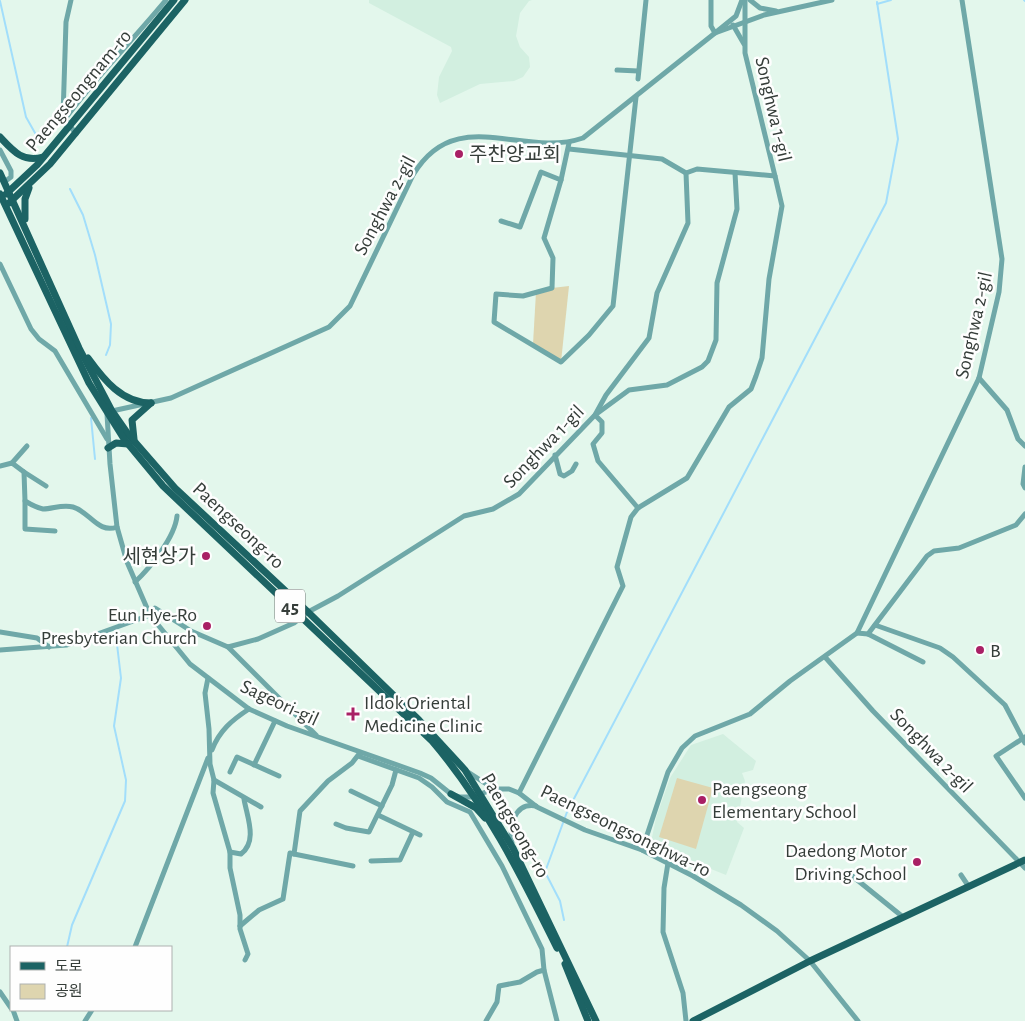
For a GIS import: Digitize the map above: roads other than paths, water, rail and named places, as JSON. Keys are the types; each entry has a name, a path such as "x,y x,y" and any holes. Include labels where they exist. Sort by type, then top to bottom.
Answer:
{"main road":[{"name":"Paengseongnam-ro","path":"1,195 9,192 44,156 174,0"},
{"path":"28,232 23,212 25,200 37,178 76,134 185,0"},
{"path":"1,139 23,158 33,159 44,156"},
{"name":"Paengseong-ro","path":"0,173 110,412"},
{"name":"Paengseongnam-ro","path":"5,206 37,178"},
{"name":"Paengseong-ro","path":"1,195 76,358 131,443 163,486 432,741 479,795 490,822 514,861 564,962 588,1021"},
{"path":"74,337 96,368 116,389 135,402 151,403"},
{"path":"108,444 131,443 132,420 151,403"},
{"name":"Paengseong-ro","path":"131,443 175,488 308,612 419,720 465,770 514,848 596,1021"},
{"path":"451,794 476,808 490,822"},
{"path":"693,1021 810,961 968,887 1023,864"}],"street":[{"path":"71,0 66,22 65,119 76,134"},
{"path":"65,119 94,80 126,49 166,0"},
{"path":"638,79 646,0"},
{"path":"711,0 711,26 715,33 736,16 743,0"},
{"name":"Songhwa 1-gil","path":"228,647 273,634 338,596 464,516 493,510 506,504 519,494 595,415 606,395 649,338 657,293 688,223 686,173 697,169 775,176 745,46 746,21 743,0"},
{"path":"750,0 760,8 779,12"},
{"name":"Songhwa 2-gil","path":"110,412 171,398 222,377 329,327 350,306 413,175 419,164 435,148 453,139 471,136 569,146 592,134 715,33 746,21 832,0"},
{"name":"Songhwa 2-gil","path":"642,850 668,772 682,748 696,736 750,714 790,681 857,633 979,378 999,292 1002,259 962,0"},
{"path":"733,25 745,46"},
{"path":"617,70 638,71"},
{"path":"636,97 630,155 613,306 589,335 561,362 494,322 496,294 523,296 552,288 553,258 544,238 562,180 569,146 630,155 662,159 686,173"},
{"path":"0,150 11,171 11,177 7,180"},
{"path":"501,221 520,227 540,172 562,180"},
{"path":"638,508 598,461 593,444 602,433 602,422 595,415 629,390 668,385 702,367 708,361 716,340 717,283 737,209 735,173"},
{"path":"520,793 623,586 617,567 631,517 638,508 687,478 729,407 751,389 762,358 770,279 782,206 775,176"},
{"path":"0,264 31,330 55,351 108,444"},
{"path":"979,378 1007,410 1018,439 1025,446"},
{"name":"Sageori-gil","path":"110,412 108,444 117,527 136,582 150,615 190,664 249,709 359,754 430,778 451,794"},
{"path":"0,466 12,463 27,446"},
{"path":"555,455 560,474 564,476 572,471 576,464"},
{"path":"12,463 46,486"},
{"path":"1025,468 1023,484 1025,488"},
{"path":"24,472 26,529 55,531"},
{"path":"25,501 44,509 55,506 75,508 98,525 106,528 117,527"},
{"path":"868,634 927,556 934,551 959,548 1016,525 1025,514"},
{"path":"136,582 148,569 176,525 177,516"},
{"path":"0,650 67,645 150,615 155,608 191,631 228,647 318,737"},
{"path":"875,625 940,648 953,657 1005,705 1024,739 996,756 1025,798"},
{"path":"0,632 38,638 49,647"},
{"path":"857,633 868,634 923,662"},
{"name":"Songhwa 2-gil","path":"825,657 880,718 1023,864"},
{"path":"208,678 205,693 210,764 214,780 213,793 230,852 230,868 240,926 248,954 245,960"},
{"path":"135,946 216,740 229,723 249,709"},
{"path":"254,765 275,721"},
{"path":"294,854 300,811 328,781 359,754 419,778 432,787 447,802 468,810 502,866 542,949 544,970 557,1021"},
{"path":"230,772 237,757 279,776"},
{"path":"336,824 346,828 369,832 382,806 396,770"},
{"path":"465,770 495,789"},
{"path":"214,780 261,808"},
{"name":"Paengseongsonghwa-ro","path":"479,795 495,789 509,789 520,793 537,807 584,830 642,850 741,905 777,931 810,961 858,1021"},
{"path":"351,791 382,806"},
{"path":"451,794 460,797 479,795"},
{"path":"230,852 241,854 250,844 251,835 244,798"},
{"path":"514,848 511,827 515,814 524,807 537,807"},
{"path":"378,815 420,835"},
{"path":"370,861 400,860 414,832"},
{"path":"240,926 259,910 283,899 290,853 353,866"},
{"path":"502,866 514,861"},
{"path":"668,863 664,888 663,932 683,993 686,1021"},
{"path":"846,882 851,875 903,917"},
{"path":"961,875 968,887"},
{"path":"486,1021 497,1002 500,986 520,982 544,970"},
{"path":"0,992 10,1006"}],"waterway":[{"path":"877,4 891,0"},
{"path":"0,1 26,117 39,140"},
{"path":"564,920 560,901 545,872 567,812 886,203 898,139 877,2"},
{"path":"70,189 83,215 95,255 111,324 110,345 106,355"},
{"path":"91,418 95,459"},
{"path":"67,946 72,925 125,801 126,780 114,726 121,678 116,636"}],"place":[{"name":"주찬양교회","path":"459,154"},
{"name":"세현상가","path":"206,556"},
{"name":"Eun Hye-Ro Presbyterian Church","path":"207,626"},
{"name":"B","path":"980,650"},
{"name":"Ildok Oriental Medicine Clinic","path":"353,714"},
{"name":"Paengseong Elementary School","path":"702,800"},
{"name":"Daedong Motor Driving School","path":"917,862"}]}
